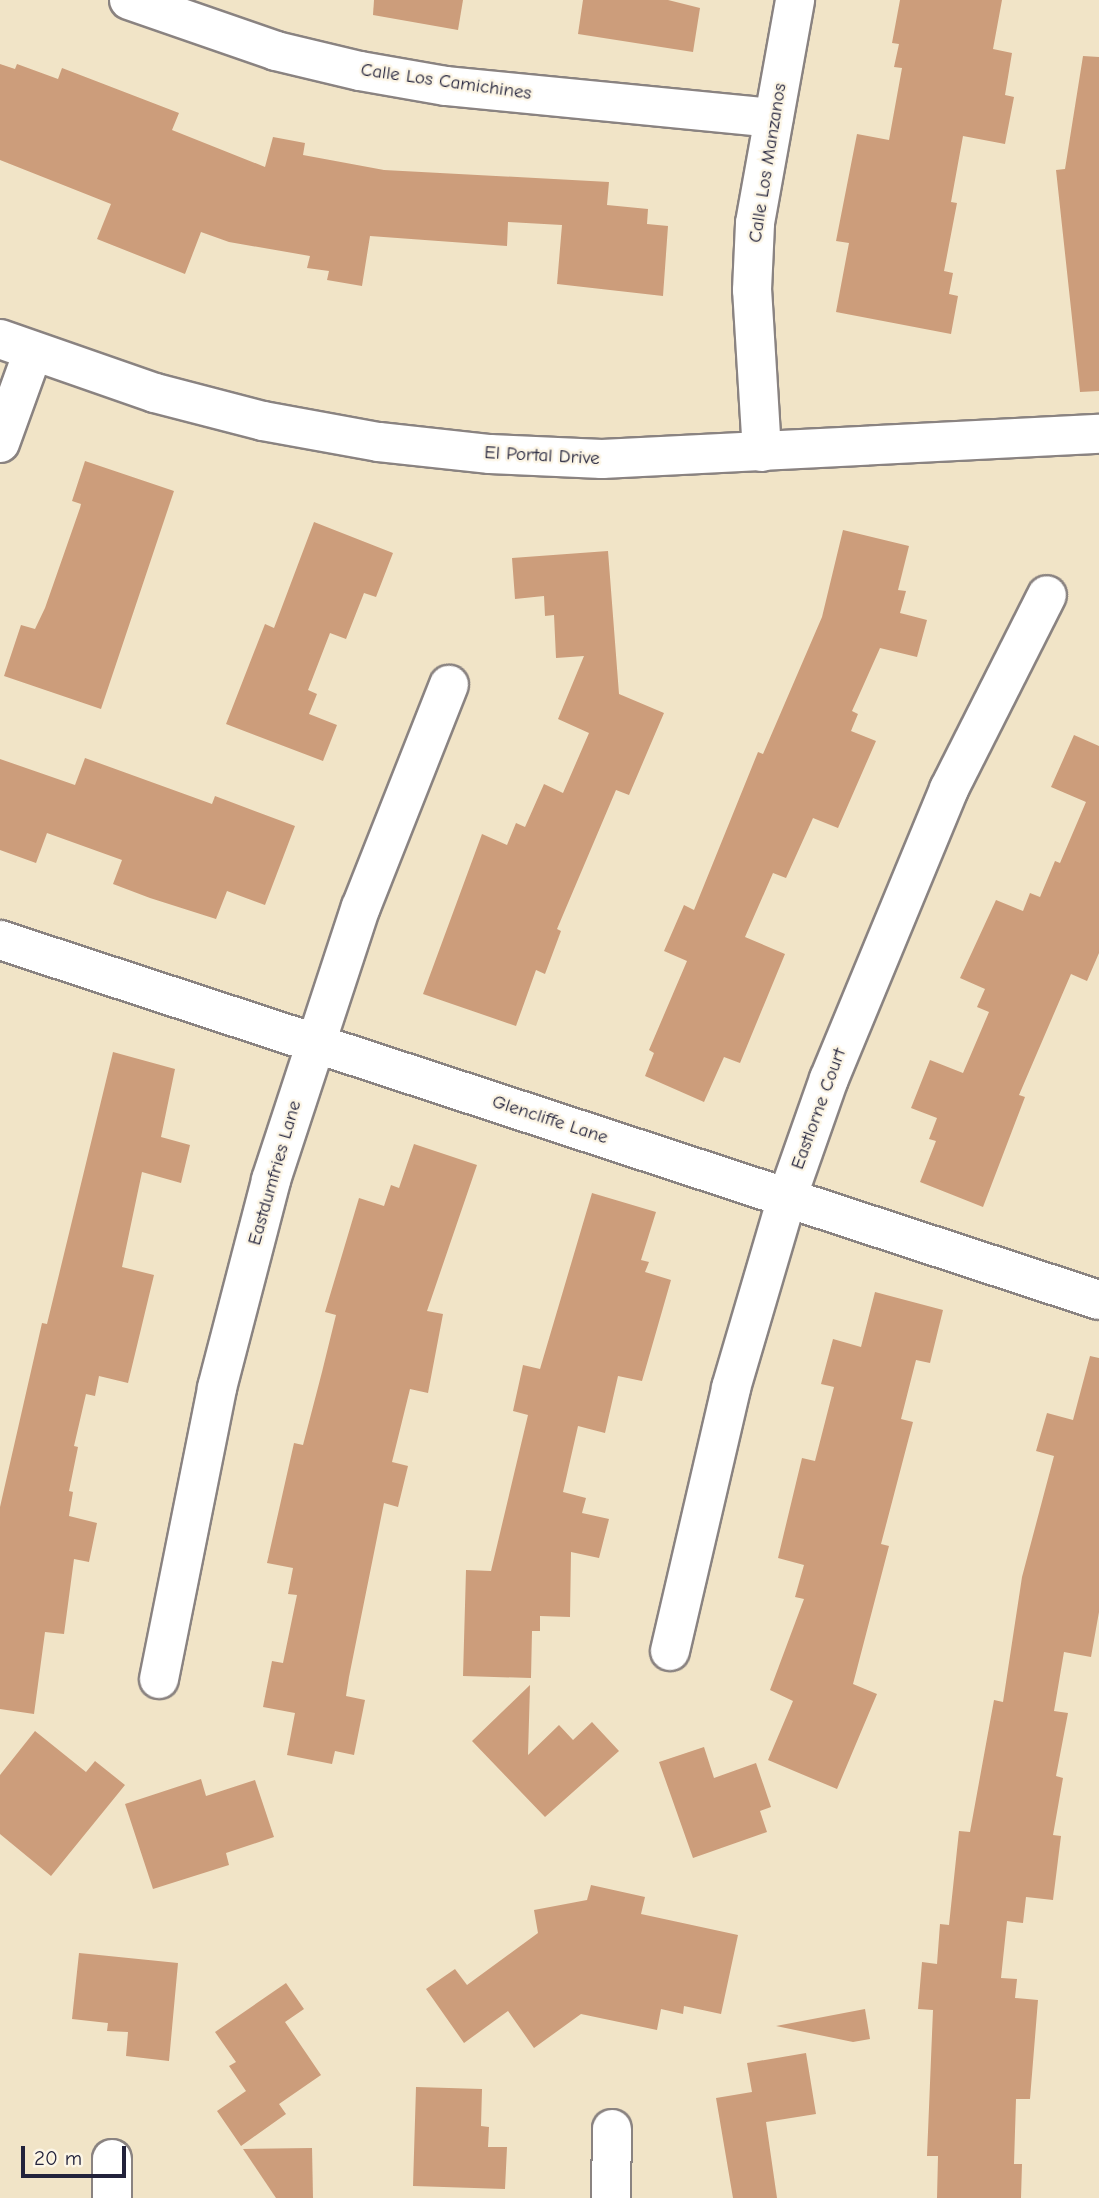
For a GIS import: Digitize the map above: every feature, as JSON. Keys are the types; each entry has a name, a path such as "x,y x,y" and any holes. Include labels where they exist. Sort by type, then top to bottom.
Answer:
{"street":[{"name":"Calle Los Camichines","path":"129,0 188,11 276,51 446,86 773,118"},
{"name":"Calle Los Manzanos","path":"762,452 752,290 755,223 795,0"},
{"name":"El Portal Drive","path":"17,345 191,402 379,442 490,454 602,459 1099,434"},
{"path":"0,443 17,345"},
{"name":"Eastlorne Court","path":"670,1651 731,1388 788,1198 898,903 949,789 1046,595"},
{"name":"Eastdumfries Lane","path":"159,1679 217,1388 271,1180 314,1042 361,907 449,685"},
{"name":"Glencliffe Lane","path":"0,940 1099,1300"},
{"path":"611,2198 612,2129"},
{"path":"112,2159 112,2198"}],"building":[{"path":"374,0 463,0 458,30 373,15"},
{"path":"583,0 668,0 700,8 693,52 578,34"},
{"path":"900,0 1002,0 993,49 1012,53 1005,95 1014,97 1005,144 963,136 951,202 957,203 944,271 953,273 949,294 958,296 951,334 836,312 849,243 836,241 857,134 889,140 902,68 894,67 899,44 892,43"},
{"path":"1083,56 1099,57 1099,391 1080,392 1056,170 1065,169"},
{"path":"0,64 15,69 17,64 58,79 62,68 179,113 172,130 265,167 273,137 305,143 303,155 384,170 609,182 607,205 648,209 647,224 668,226 663,296 557,284 562,225 508,222 507,246 370,236 362,286 327,280 329,271 307,268 310,256 229,242 201,232 185,274 97,239 111,204 0,160"},
{"path":"85,461 174,491 101,709 4,676 21,625 35,629 45,608 80,508 81,504 72,501"},
{"path":"314,522 393,553 376,597 364,593 346,639 330,633 308,690 317,694 309,714 337,725 323,761 226,724 265,624 274,628"},
{"path":"843,530 909,546 898,590 906,591 900,613 927,620 917,657 880,648 852,711 858,714 851,731 876,741 838,828 813,818 786,878 773,873 745,937 785,954 740,1063 724,1057 704,1102 645,1076 654,1053 649,1050 687,961 664,951 684,905 694,910 758,752 763,754 822,617"},
{"path":"608,551 619,694 664,713 629,795 616,790 557,929 561,931 545,974 536,970 516,1026 423,994 482,834 507,845 516,823 525,827 544,784 563,793 589,733 558,719 584,656 556,658 554,615 545,616 544,596 515,599 512,558"},
{"path":"1074,735 1099,746 1099,953 1087,981 1071,974 1019,1095 1025,1097 983,1207 920,1182 936,1141 929,1139 937,1118 911,1108 930,1060 963,1073 989,1012 977,1007 985,989 960,978 996,900 1023,911 1030,893 1040,897 1055,861 1060,863 1086,802 1051,787"},
{"path":"85,758 212,804 215,796 295,826 265,905 227,891 216,919 150,898 113,884 122,860 47,833 36,863 0,850 0,759 75,785"},
{"path":"113,1052 175,1069 161,1137 190,1145 181,1183 142,1172 122,1267 154,1275 128,1383 99,1376 95,1396 86,1394 74,1446 78,1447 69,1491 73,1492 69,1516 97,1523 89,1562 74,1559 64,1634 45,1632 34,1714 0,1709 0,1507 42,1323 47,1324"},
{"path":"414,1144 477,1165 427,1311 443,1314 428,1393 410,1389 392,1462 408,1466 398,1507 384,1503 349,1677 346,1696 365,1700 354,1755 335,1751 332,1764 287,1755 295,1713 263,1707 272,1661 283,1663 297,1595 288,1594 293,1568 267,1563 294,1443 303,1445 322,1372 336,1315 325,1312 359,1198 384,1206 391,1185 399,1188"},
{"path":"592,1193 656,1212 641,1260 649,1262 645,1272 671,1280 642,1381 618,1376 605,1433 578,1426 563,1492 586,1498 582,1513 609,1519 599,1558 571,1552 570,1617 540,1616 540,1631 532,1631 531,1678 463,1676 466,1570 491,1571 528,1415 513,1411 523,1365 540,1369"},
{"path":"875,1292 943,1310 930,1363 916,1360 901,1419 913,1422 881,1544 889,1546 853,1684 877,1694 837,1789 768,1760 793,1701 770,1690 804,1599 795,1597 804,1565 778,1558 802,1458 815,1461 834,1387 821,1384 833,1339 861,1347"},
{"path":"1090,1356 1099,1358 1099,1612 1091,1657 1064,1652 1054,1711 1068,1713 1056,1776 1063,1778 1053,1835 1061,1836 1053,1900 1026,1897 1023,1923 1007,1921 1001,1978 1017,1979 1015,1998 1038,2000 1030,2099 1016,2099 1014,2164 1022,2164 1021,2198 937,2198 938,2156 927,2156 933,2010 918,2009 922,1962 937,1964 940,1924 949,1925 959,1831 970,1832 994,1700 1003,1702 1022,1577 1054,1456 1036,1451 1047,1413 1073,1420"},
{"path":"530,1685 528,1755 559,1725 573,1740 592,1722 619,1751 545,1817 472,1741"},
{"path":"35,1731 86,1772 95,1761 125,1785 51,1876 0,1834 0,1775"},
{"path":"704,1747 714,1778 756,1763 771,1807 760,1811 767,1832 693,1858 659,1762"},
{"path":"201,1779 206,1796 255,1780 274,1837 226,1853 229,1865 153,1889 125,1804"},
{"path":"591,1885 645,1897 641,1914 738,1935 721,2014 684,2006 683,2014 661,2009 657,2030 581,2014 534,2048 508,2011 464,2043 426,1989 455,1969 467,1985 538,1933 534,1910 587,1900"},
{"path":"79,1953 178,1963 169,2061 126,2056 128,2032 107,2031 108,2023 72,2019"},
{"path":"286,1983 304,2009 285,2022 321,2075 279,2104 286,2114 241,2146 217,2111 246,2091 229,2066 236,2062 215,2032"},
{"path":"865,2009 870,2039 853,2042 776,2026"},
{"path":"806,2053 816,2114 766,2122 777,2198 733,2198 716,2098 752,2092 747,2063"},
{"path":"416,2087 482,2089 481,2126 489,2127 488,2147 507,2147 505,2189 413,2186"},
{"path":"312,2148 313,2198 276,2198 243,2149"}]}
